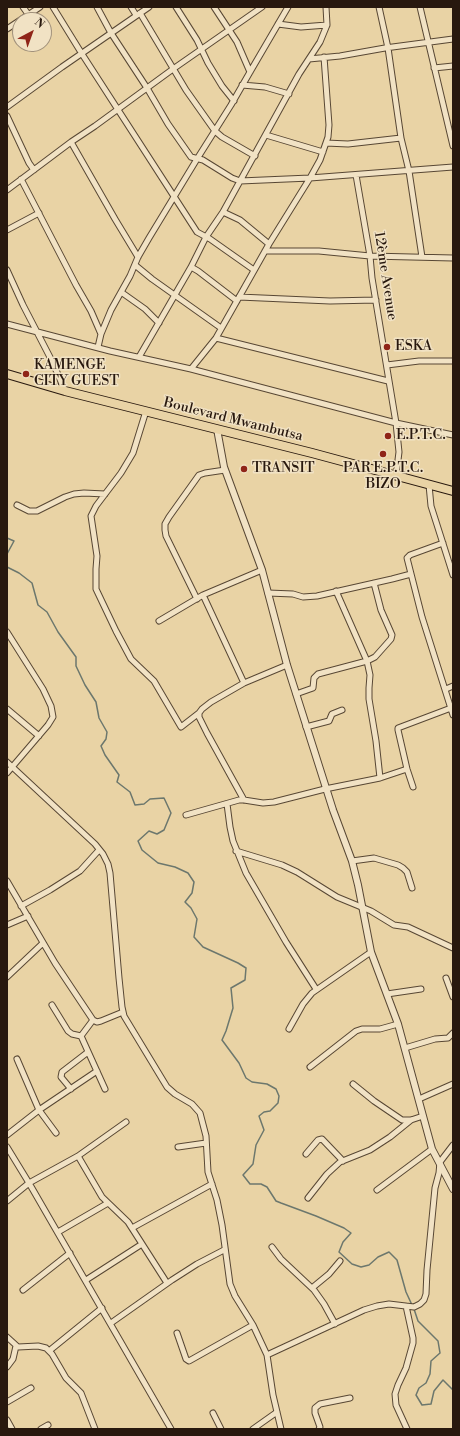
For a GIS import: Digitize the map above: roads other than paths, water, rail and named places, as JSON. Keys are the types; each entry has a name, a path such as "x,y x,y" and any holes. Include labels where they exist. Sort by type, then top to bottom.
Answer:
{"highway":[{"name":"Boulevard Mwambutsa","path":"7,374 65,391 453,491"}],"street":[{"path":"53,7 197,232 254,270"},
{"path":"97,7 111,33 147,88 168,124 191,157 203,160 232,178 240,181 310,178 453,167"},
{"path":"131,7 138,14 186,90 215,131 222,137 255,156"},
{"path":"7,107 149,7"},
{"path":"176,7 222,86 234,101"},
{"path":"214,7 230,30 250,72"},
{"path":"7,190 71,142 262,7"},
{"path":"98,347 101,334 111,310 138,257 234,101 288,7"},
{"path":"139,357 146,342 191,267 206,237 223,212 320,42 327,25 326,7"},
{"path":"379,7 388,48 401,138 422,257"},
{"path":"420,7 453,146"},
{"path":"278,24 292,27 327,25"},
{"path":"309,59 340,56 453,39"},
{"path":"191,369 216,338 269,244 310,178 323,152 328,131 324,58"},
{"path":"434,68 453,66"},
{"path":"242,85 265,88 289,94"},
{"path":"7,116 29,163 34,170"},
{"path":"266,135 304,145 323,152"},
{"path":"326,143 348,144 401,138"},
{"path":"71,142 138,257"},
{"name":"12ème Avenue","path":"356,175 370,256 388,381 396,423 399,452 396,476"},
{"path":"22,179 91,311 101,334"},
{"path":"223,212 240,220 269,244"},
{"path":"7,230 39,213"},
{"path":"265,251 319,251 370,256 453,258"},
{"path":"135,265 221,328"},
{"path":"191,267 238,299 330,301 376,300"},
{"path":"7,270 65,391"},
{"path":"121,292 145,309 159,322"},
{"path":"7,324 38,333 191,369 396,423 453,435"},
{"path":"216,338 388,381"},
{"path":"386,365 419,361 453,361"},
{"path":"146,411 133,452 121,472 96,506 91,516 97,556 96,589 131,659 154,681 181,727 211,702 244,683 287,666"},
{"path":"217,429 225,470 262,570 287,666 326,788 352,861 363,907 371,952 398,1024 432,1149 453,1188"},
{"path":"197,599 166,536 166,524 169,517 200,476 205,473 225,470"},
{"path":"429,485 431,506 453,575"},
{"path":"18,505 29,511 37,511 74,494 105,494"},
{"path":"443,543 407,556 410,574 422,618 446,689 453,715"},
{"path":"159,621 203,595 262,570"},
{"path":"268,593 317,596 410,574"},
{"path":"296,694 312,688 314,678 318,674 367,661 375,657 392,637 381,610 374,583"},
{"path":"336,591 367,661 370,675 369,700 376,741 380,778"},
{"path":"203,595 244,683"},
{"path":"7,632 43,689 51,706 53,717 39,736 7,773"},
{"path":"446,689 453,686"},
{"path":"413,787 407,769 398,728 451,708"},
{"path":"7,709 39,736"},
{"path":"306,727 329,721 332,714 342,710"},
{"path":"199,713 199,718 244,800"},
{"path":"7,762 85,834 100,850 108,864 123,1012 128,1024 150,1057 167,1087 175,1094 192,1104 200,1113 205,1132 208,1168 220,1214 224,1250 232,1289 253,1325 267,1354 273,1395 282,1429"},
{"path":"186,815 244,800 263,803 274,802 326,788 380,778 407,769"},
{"path":"228,804 230,827 236,851 246,873 286,942 316,989"},
{"path":"21,906 80,871 100,850"},
{"path":"236,851 297,872 337,897 363,907 394,925 408,927 453,948"},
{"path":"352,861 374,858 398,865 407,872 412,888"},
{"path":"7,881 43,943 93,1020 97,1022 101,1021 123,1012"},
{"path":"7,925 28,916"},
{"path":"7,977 43,943"},
{"path":"289,1029 303,1004 316,989 371,952"},
{"path":"446,978 453,998"},
{"path":"387,994 421,990"},
{"path":"52,1005 68,1031 72,1034 81,1036"},
{"path":"81,1036 93,1020"},
{"path":"310,1067 356,1031 362,1029 380,1029 398,1024"},
{"path":"405,1048 435,1039 448,1038 453,1033"},
{"path":"81,1036 105,1089"},
{"path":"71,1089 61,1077 62,1072 88,1052"},
{"path":"17,1059 39,1110 56,1133"},
{"path":"7,1135 39,1110 97,1071"},
{"path":"353,1084 374,1101 402,1120 411,1120 423,1116"},
{"path":"419,1099 453,1084"},
{"path":"308,1198 327,1174 340,1162 375,1147 411,1120"},
{"path":"7,1201 30,1183 78,1156 126,1122"},
{"path":"306,1154 318,1140 322,1139 343,1161"},
{"path":"178,1148 206,1143"},
{"path":"267,1354 335,1324 358,1312 389,1304 414,1307 424,1300 426,1294 426,1270 434,1195 440,1162 453,1145"},
{"path":"7,1147 30,1183 171,1429"},
{"path":"377,1190 432,1149"},
{"path":"78,1156 102,1197 128,1222 167,1283"},
{"path":"132,1228 212,1184"},
{"path":"58,1232 108,1203"},
{"path":"86,1280 142,1244"},
{"path":"272,1247 281,1258 312,1288 324,1304 335,1324"},
{"path":"111,1323 167,1283 197,1264 224,1250"},
{"path":"23,1290 70,1253"},
{"path":"312,1288 329,1274 340,1261"},
{"path":"406,1306 414,1343 406,1368 395,1394 396,1405 407,1429"},
{"path":"49,1351 102,1308"},
{"path":"178,1333 186,1358 189,1361 253,1325"},
{"path":"7,1337 16,1346 38,1346 49,1351 66,1378 81,1392 94,1429"},
{"path":"7,1367 13,1359 16,1346"},
{"path":"7,1402 31,1388"},
{"path":"319,1429 320,1427 315,1413 315,1408 320,1404 350,1398"},
{"path":"253,1429 277,1412"},
{"path":"213,1413 221,1429"},
{"path":"7,1420 12,1429"},
{"path":"41,1429 48,1425"}],"waterway":[{"path":"7,538 14,541 7,554"},
{"path":"7,567 19,573 32,583 38,605 47,612 58,632 76,657 76,666 85,685 96,702 99,718 107,732 106,739 101,746 105,755 119,775 117,782 130,792 135,805 144,804 150,799 164,798 171,813 164,830 157,834 149,831 138,841 142,850 158,863 175,867 188,873 194,882 192,893 185,902 191,908 197,919 194,937 203,947 246,968 245,980 231,988 233,1008 222,1040 239,1063 246,1078 252,1082 267,1084 276,1089 279,1096 278,1103 270,1111 264,1112 259,1116 264,1130 256,1145 253,1164 243,1175 250,1184 261,1184 267,1187 276,1201 316,1216 344,1228 351,1233 343,1242 339,1252 352,1264 361,1267 369,1265 378,1257 389,1252 397,1260 406,1292 412,1305"},
{"path":"414,1309 418,1321 438,1341 440,1353 431,1361 430,1374 426,1383 419,1388 416,1395 422,1405 431,1404 434,1391 443,1380 453,1390"}],"place":[{"name":"ESKA","path":"387,347"},
{"name":"KAMENGE CITY GUEST","path":"26,374"},
{"name":"E.P.T.C.","path":"388,436"},
{"name":"PAR E.P.T.C. BIZO","path":"383,454"},
{"name":"TRANSIT","path":"244,469"}]}
